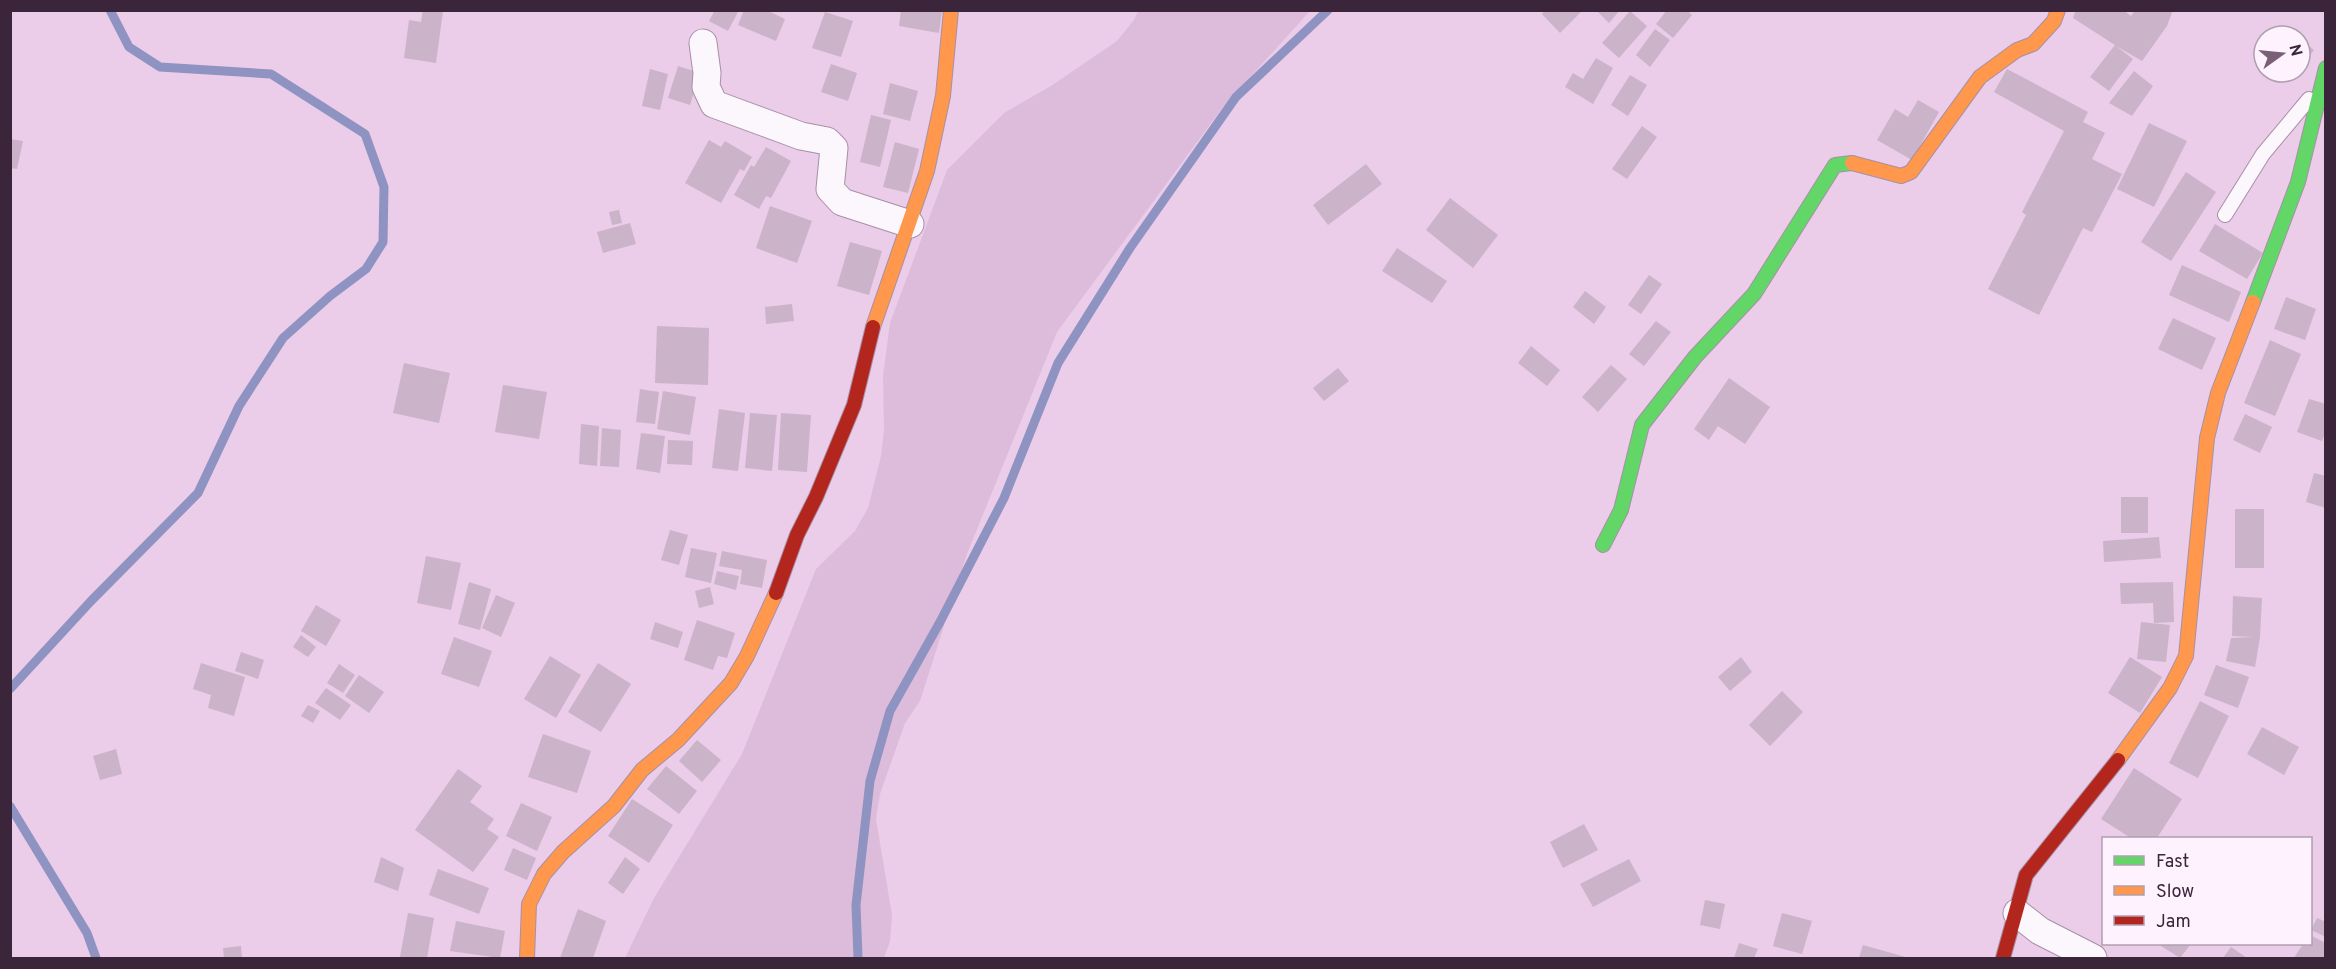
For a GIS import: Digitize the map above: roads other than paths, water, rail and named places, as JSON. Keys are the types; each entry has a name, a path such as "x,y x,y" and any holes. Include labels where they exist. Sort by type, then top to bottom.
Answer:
{"street":[{"path":"527,958 529,904 544,874 563,852 614,806 642,770 678,740 731,683 771,606 797,535 816,497 854,405 875,318 927,171 943,96 951,10"},
{"path":"1603,545 1621,510 1642,425 1695,357 1754,294 1835,165 1850,163 1901,176 1911,172 1980,77 2018,50 2033,44 2054,21 2058,10"},
{"path":"703,43 707,73 706,87 714,104 801,136 826,141 834,148 830,189 842,202 910,224"},
{"path":"2002,958 2017,913 2026,875 2114,766 2170,688 2186,656 2192,580 2210,427 2218,393 2298,182 2325,68"},
{"path":"2017,913 2040,931 2094,958"}],"lane":[{"path":"2224,215 2264,154 2320,86"}],"waterway":[{"path":"10,689 91,601 198,493 239,406 283,338 330,296 366,269 383,242 384,187 365,134 271,74 160,67 129,47 110,10"},
{"path":"858,958 856,905 870,781 890,711 940,622 1004,498 1058,363 1130,248 1236,97 1328,10"},
{"path":"10,806 87,933 96,958"}]}
